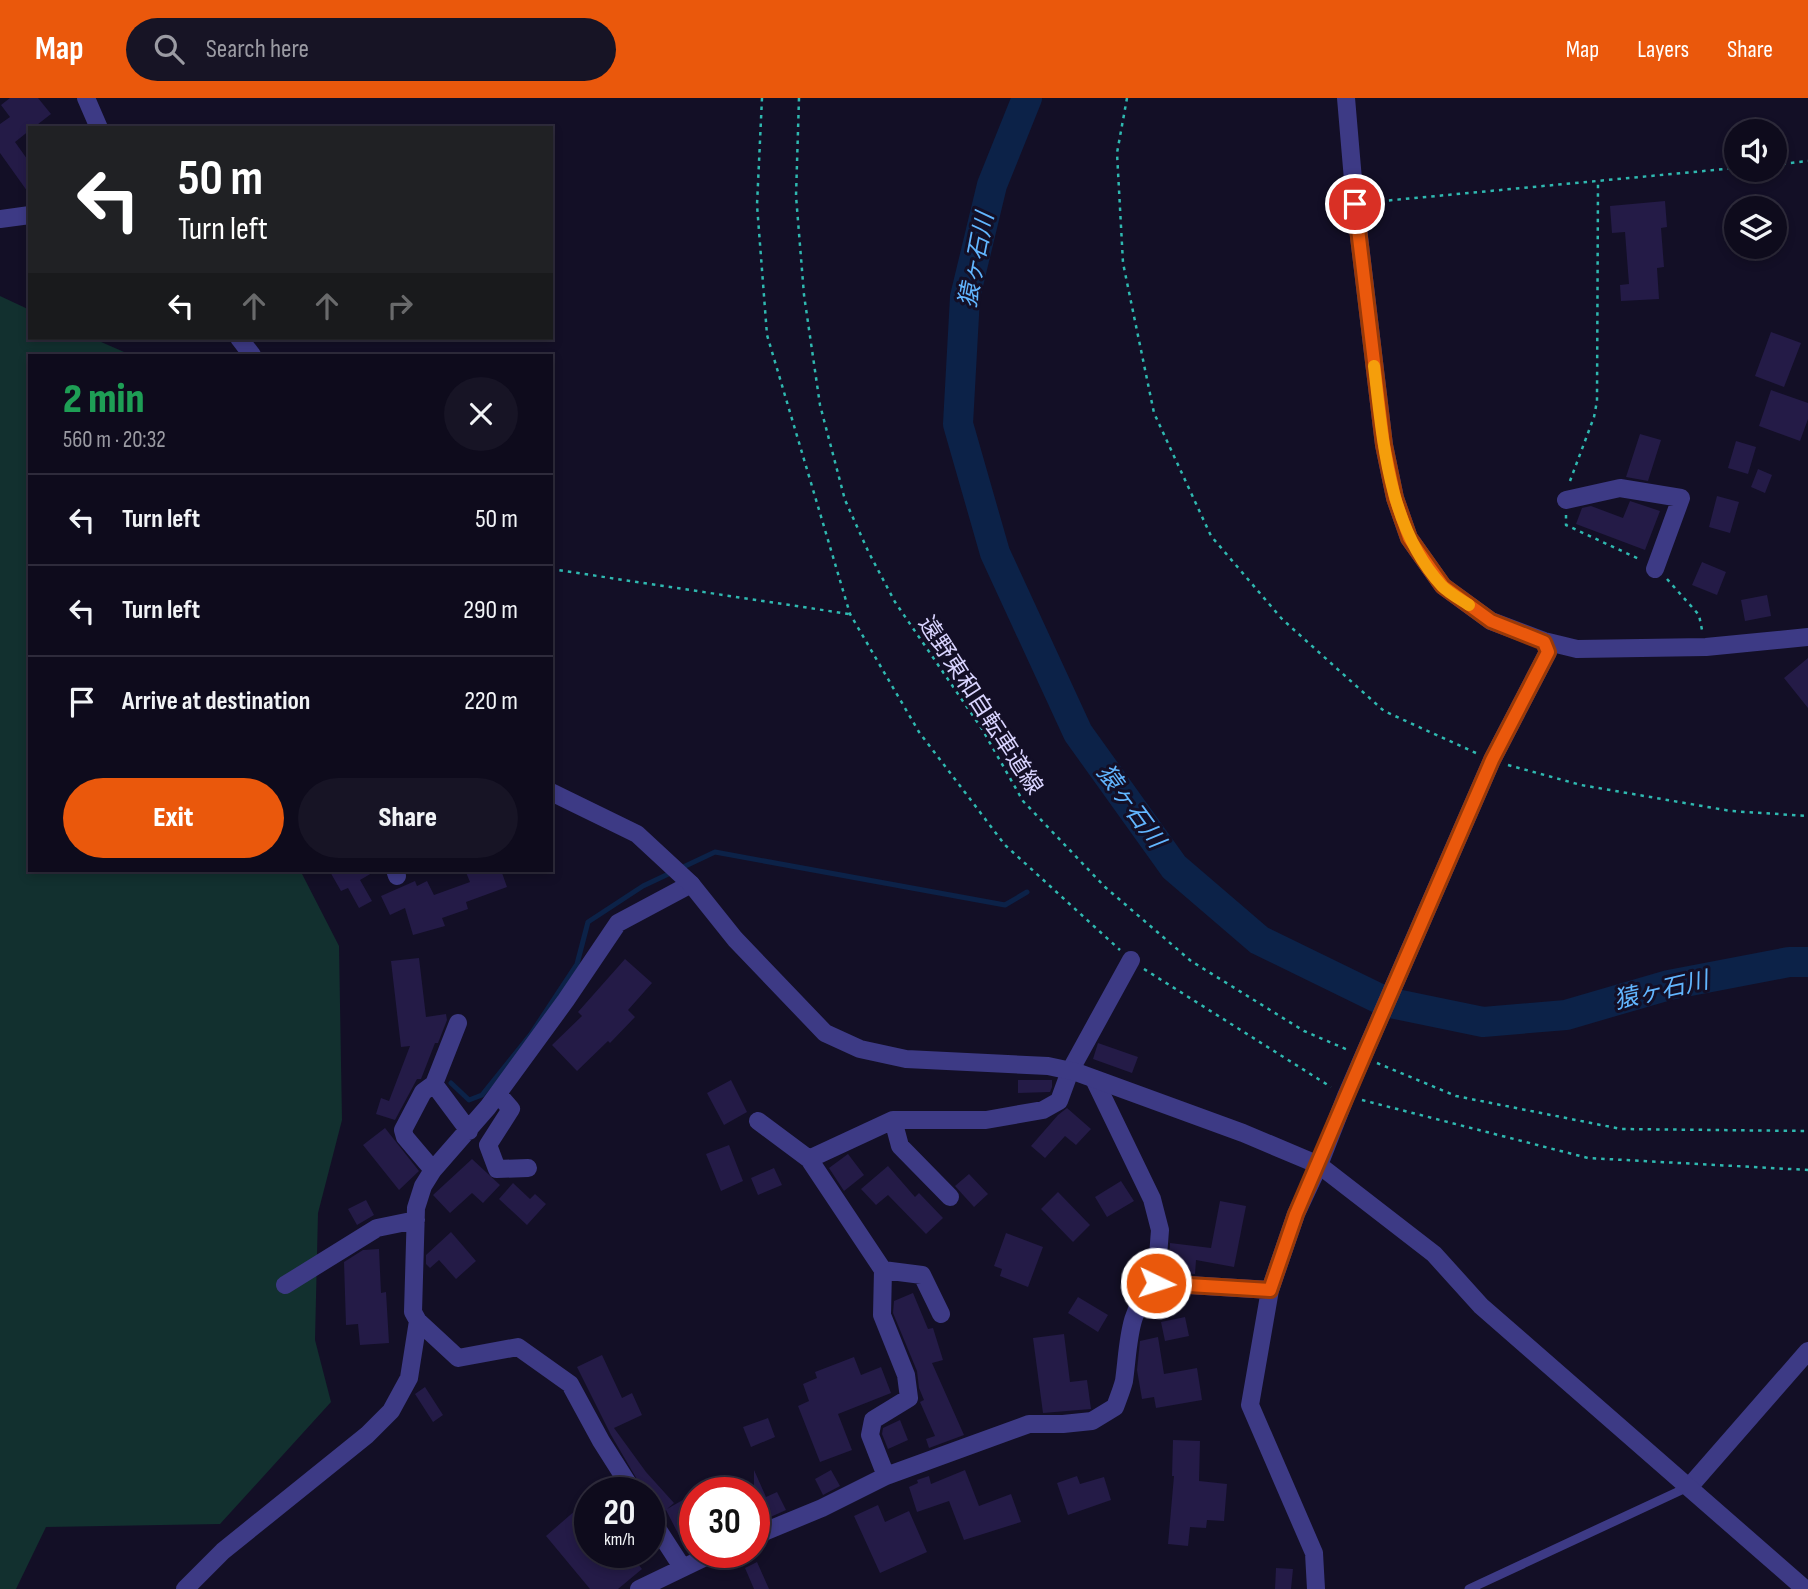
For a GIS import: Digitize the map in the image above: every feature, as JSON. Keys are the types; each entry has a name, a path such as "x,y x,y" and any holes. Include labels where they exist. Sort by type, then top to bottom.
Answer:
{"street":[{"path":"86,98 98,126"},
{"path":"1346,98 1355,204 1384,445 1395,498 1409,538 1443,586 1491,621 1544,642 1577,649 1706,647 1808,637"},
{"path":"0,219 28,215"},
{"path":"241,340 251,354"},
{"path":"1566,499 1620,488 1681,498 1655,569"},
{"path":"1316,1589 1314,1553 1250,1405 1270,1290 1296,1214 1492,760 1548,652 1544,642"},
{"path":"553,793 638,834 691,884 735,939 825,1033 860,1049 906,1059 1048,1066 1070,1071 1243,1132 1319,1165 1434,1254 1481,1306 1805,1589"},
{"path":"624,1477 570,1384 518,1347 458,1358 418,1321 413,1312 416,1208 422,1186 433,1170 498,1094 618,923 691,884"},
{"path":"809,1159 893,1120 986,1120 1043,1110 1059,1101 1070,1071 1131,960"},
{"path":"433,1170 405,1137 403,1130 423,1092 434,1084 458,1023"},
{"path":"1094,1079 1152,1199 1160,1230 1156,1283"},
{"path":"434,1084 469,1131"},
{"path":"498,1094 511,1110 488,1145 497,1169 528,1168"},
{"path":"893,1120 900,1146 950,1197"},
{"path":"758,1121 809,1159 883,1270 882,1315 906,1375 909,1398 873,1420 870,1435 886,1476"},
{"path":"285,1285 377,1228 416,1220"},
{"path":"883,1270 922,1275 942,1314"},
{"path":"770,1529 822,1508 886,1476 1029,1424 1092,1421 1115,1407 1124,1382 1131,1321 1148,1289 1156,1283 1270,1290"},
{"path":"185,1589 223,1551 367,1435 391,1411 409,1378 418,1321"},
{"path":"1690,1486 1808,1351"},
{"path":"665,1541 679,1562"},
{"path":"639,1589 680,1568"}],"lane":[{"path":"1469,1589 1690,1486"}],"path":[{"path":"762,98 757,205 767,335 850,614 919,732 1004,845 1131,960 1346,1096 1588,1158 1808,1170"},
{"name":"遠野東和自転車道線","path":"800,98 796,196 804,295 820,405 845,500 895,602 982,729 1023,801 1105,887 1191,961 1304,1031 1355,1053"},
{"path":"1127,98 1117,153 1123,263 1154,414 1212,536 1282,619 1384,711 1492,760 1581,785 1731,811 1808,816"},
{"path":"1787,164 1808,162"},
{"path":"1355,204 1724,169"},
{"path":"1598,181 1597,401 1594,417 1566,490 1566,525 1578,533 1648,563 1676,586 1699,615 1706,647"},
{"path":"553,569 850,614"},
{"path":"1367,1059 1456,1097 1621,1129 1808,1131"}],"green space":[{"path":"0,296 28,309 28,340 97,340 129,354 28,354 28,872 301,872 339,946 342,1120 318,1213 315,1340 331,1402 220,1524 46,1527 16,1589 0,1589"}],"building":[{"path":"10,98 38,98 51,114 36,126 28,126 28,132 15,142 28,160 28,192 0,153 0,124 10,117 1,105"},
{"path":"1665,201 1667,227 1661,228 1664,267 1657,268 1659,299 1621,301 1620,285 1629,284 1625,232 1612,233 1610,206"},
{"path":"1771,332 1801,343 1784,387 1755,376"},
{"path":"1771,390 1808,403 1808,419 1800,441 1759,426"},
{"path":"1640,434 1661,440 1648,481 1626,477"},
{"path":"1736,441 1756,447 1748,474 1728,468"},
{"path":"1758,469 1772,475 1765,493 1751,487"},
{"path":"1717,496 1739,502 1730,533 1709,527"},
{"path":"1630,501 1660,511 1645,550 1576,524 1582,508 1591,506 1623,518"},
{"path":"1702,562 1726,572 1717,595 1692,585"},
{"path":"1767,595 1771,616 1745,621 1741,600"},
{"path":"1808,658 1808,708 1784,678"},
{"path":"330,872 374,872 360,880 372,901 359,908 348,888 341,891"},
{"path":"466,872 502,872 507,887 466,902 468,909 442,918 445,926 413,935 405,908 390,915 381,896 415,881 417,886 427,881 434,895 470,882"},
{"path":"419,958 426,1017 446,1014 447,1020 421,1079 417,1079 395,1120 376,1114 381,1098 389,1101 410,1046 401,1047 391,961"},
{"path":"625,959 652,983 628,1010 635,1017 577,1071 552,1045 582,1016 578,1012"},
{"path":"1098,1043 1138,1057 1132,1073 1093,1059"},
{"path":"731,1080 747,1112 724,1125 707,1093"},
{"path":"1018,1080 1052,1080 1052,1087 1050,1092 1018,1093"},
{"path":"1067,1108 1091,1129 1076,1145 1065,1136 1045,1158 1031,1146"},
{"path":"385,1128 419,1171 399,1190 363,1145"},
{"path":"729,1145 743,1181 721,1191 706,1154"},
{"path":"848,1154 864,1175 844,1191 829,1168"},
{"path":"472,1159 500,1185 483,1203 472,1193 450,1213 433,1195"},
{"path":"888,1166 915,1197 919,1193 943,1218 926,1234 888,1195 876,1205 861,1189"},
{"path":"774,1168 782,1185 758,1195 751,1178"},
{"path":"969,1174 988,1194 974,1207 955,1186"},
{"path":"1121,1181 1134,1201 1107,1217 1095,1197"},
{"path":"513,1183 530,1199 535,1194 546,1204 527,1225 499,1199"},
{"path":"1058,1192 1090,1225 1073,1242 1041,1209"},
{"path":"366,1200 374,1215 357,1225 348,1209"},
{"path":"1220,1201 1246,1206 1234,1267 1196,1260 1195,1274 1178,1273 1179,1265 1169,1264 1170,1243 1211,1248"},
{"path":"451,1232 476,1261 456,1279 439,1260 430,1268 426,1264 426,1255"},
{"path":"1006,1233 1043,1247 1028,1287 1000,1276 1002,1269 994,1266"},
{"path":"379,1249 381,1293 386,1292 389,1343 360,1345 358,1324 346,1325 344,1262 363,1250"},
{"path":"913,1293 928,1329 933,1328 943,1360 932,1363 964,1435 929,1448 926,1439 935,1436 920,1402 924,1400 917,1371 893,1313 894,1301"},
{"path":"1078,1297 1108,1315 1098,1332 1068,1313"},
{"path":"1185,1317 1189,1336 1165,1341 1161,1322"},
{"path":"1064,1334 1070,1382 1087,1380 1091,1409 1043,1413 1033,1338"},
{"path":"1158,1337 1164,1374 1197,1368 1202,1400 1156,1408 1154,1397 1142,1399 1137,1370 1140,1341"},
{"path":"602,1355 622,1398 632,1393 642,1415 614,1428 651,1477 636,1477 577,1367"},
{"path":"854,1357 861,1375 881,1367 891,1393 838,1414 852,1450 820,1462 798,1406 809,1401 803,1384 817,1378 815,1372"},
{"path":"425,1387 443,1415 433,1422 415,1394"},
{"path":"768,1418 775,1437 751,1447 743,1427"},
{"path":"900,1420 908,1440 888,1449 882,1434 883,1428"},
{"path":"1173,1440 1200,1441 1199,1481 1227,1484 1224,1521 1207,1520 1206,1528 1190,1527 1188,1546 1168,1544 1174,1476"},
{"path":"831,1470 840,1486 823,1495 815,1479"},
{"path":"965,1470 979,1506 1011,1494 1021,1522 964,1540 949,1501 917,1512 909,1487 918,1483 917,1480 929,1476 931,1484"},
{"path":"1077,1476 1080,1484 1104,1477 1111,1500 1068,1515 1057,1483"},
{"path":"777,1492 786,1510 770,1517 770,1495"},
{"path":"665,1493 674,1503 667,1509 679,1502 679,1535 666,1510"},
{"path":"878,1505 885,1522 909,1511 927,1552 880,1573 854,1516"},
{"path":"574,1512 574,1568 642,1569 618,1589 590,1589 546,1536"},
{"path":"745,1568 760,1568 769,1589 754,1589"},
{"path":"1276,1568 1293,1569 1291,1589 1275,1589"}],"waterway":[{"name":"猿ヶ石川","path":"1027,98 992,185 965,297 958,424 995,553 1078,733 1174,867 1259,940 1386,1002 1483,1022 1566,1015 1669,985 1789,962 1808,962"},
{"path":"451,1083 469,1100 482,1095 531,1034 577,964 588,922 643,886 715,852 1005,905 1027,892"}],"slow traffic":[{"path":"1374,366 1384,445 1395,498 1409,538 1443,586 1469,605"}],"route":[{"path":"1156,1283 1270,1290 1296,1214 1492,760 1548,652 1544,642 1491,621 1443,586 1409,538 1395,498 1384,445 1355,204"}]}
